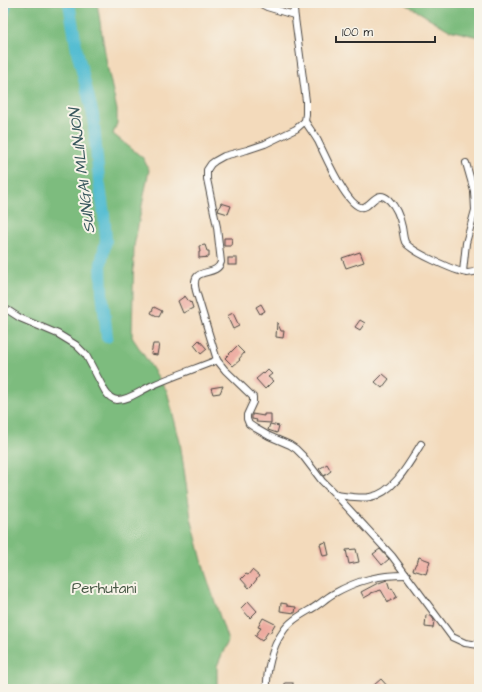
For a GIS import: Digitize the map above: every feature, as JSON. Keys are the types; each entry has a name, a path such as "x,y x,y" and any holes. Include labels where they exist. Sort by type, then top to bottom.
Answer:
{"street":[{"path":"259,3 294,15"},
{"path":"293,3 306,101 305,121 296,129 265,144 224,156 211,164 207,170 207,179 217,227 221,265 218,268 196,277 194,283 196,291 217,360 225,370 253,397 253,402 247,415 249,424 269,436 296,449 322,481 392,556 452,637 465,643 479,645"},
{"path":"305,121 317,140 337,181 352,201 361,207 368,205 374,198 383,196 388,199 397,213 404,238 410,248 431,259 463,272 479,270"},
{"path":"463,272 466,243 474,216 476,201 466,163"},
{"path":"3,307 20,318 58,334 76,345 86,355 107,395 113,399 118,400 131,397 150,386 217,360"},
{"path":"336,495 358,498 380,494 397,480 421,444"},
{"path":"267,689 270,661 275,645 282,632 292,621 331,595 346,587 370,578 407,575"}],"green space":[{"name":"Perhutani","path":"3,3 97,3 107,65 117,110 117,123 113,134 143,158 149,170 134,246 132,337 167,391 180,442 191,518 205,572 228,641 217,666 217,689 3,689"},
{"path":"404,3 479,3 479,37 449,30"}],"building":[{"path":"221,203 231,206 228,214 218,211"},
{"path":"224,238 232,238 231,246 224,246"},
{"path":"205,245 207,251 209,251 209,257 199,258 199,246"},
{"path":"360,252 364,262 346,268 342,258"},
{"path":"228,258 237,258 237,265 228,265"},
{"path":"185,296 190,303 191,302 193,308 183,313 178,301"},
{"path":"261,304 265,311 260,314 256,307"},
{"path":"154,307 162,311 159,317 151,313"},
{"path":"233,313 239,326 233,329 227,316"},
{"path":"360,320 365,323 360,330 355,327"},
{"path":"277,322 281,331 284,331 283,338 276,337"},
{"path":"199,340 207,349 201,354 194,345"},
{"path":"153,344 159,344 157,355 151,354"},
{"path":"237,346 244,353 239,359 240,360 233,366 225,358"},
{"path":"268,370 272,374 268,377 273,381 265,389 256,379"},
{"path":"383,374 389,379 382,388 375,382"},
{"path":"223,386 220,393 213,394 211,388"},
{"path":"252,414 264,416 264,414 271,414 271,423 256,422 257,420 252,419"},
{"path":"270,424 279,426 277,433 268,430"},
{"path":"327,464 331,471 324,476 319,469"},
{"path":"326,542 329,555 323,556 320,544"},
{"path":"356,549 359,562 349,564 346,550"},
{"path":"380,549 389,559 382,565 373,554"},
{"path":"419,557 430,561 426,574 413,570"},
{"path":"252,570 259,576 249,588 241,579 246,574 248,575"},
{"path":"387,580 390,589 392,588 397,597 388,602 381,590 371,593 364,598 361,592"},
{"path":"248,601 257,611 250,618 241,608"},
{"path":"281,603 287,604 287,606 296,607 295,613 280,611"},
{"path":"426,615 431,616 434,620 433,628 425,627"},
{"path":"263,618 275,624 270,633 268,632 262,641 255,636 261,628 258,627"},
{"path":"381,679 390,689 377,689 374,685"},
{"path":"285,683 293,683 293,689 285,689"}],"waterway":[{"name":"SUNGAI MLINJON","path":"3,16 6,3"},
{"name":"SUNGAI MLINJON","path":"69,3 77,51 93,115 106,240 101,264 102,292 107,337"}]}
